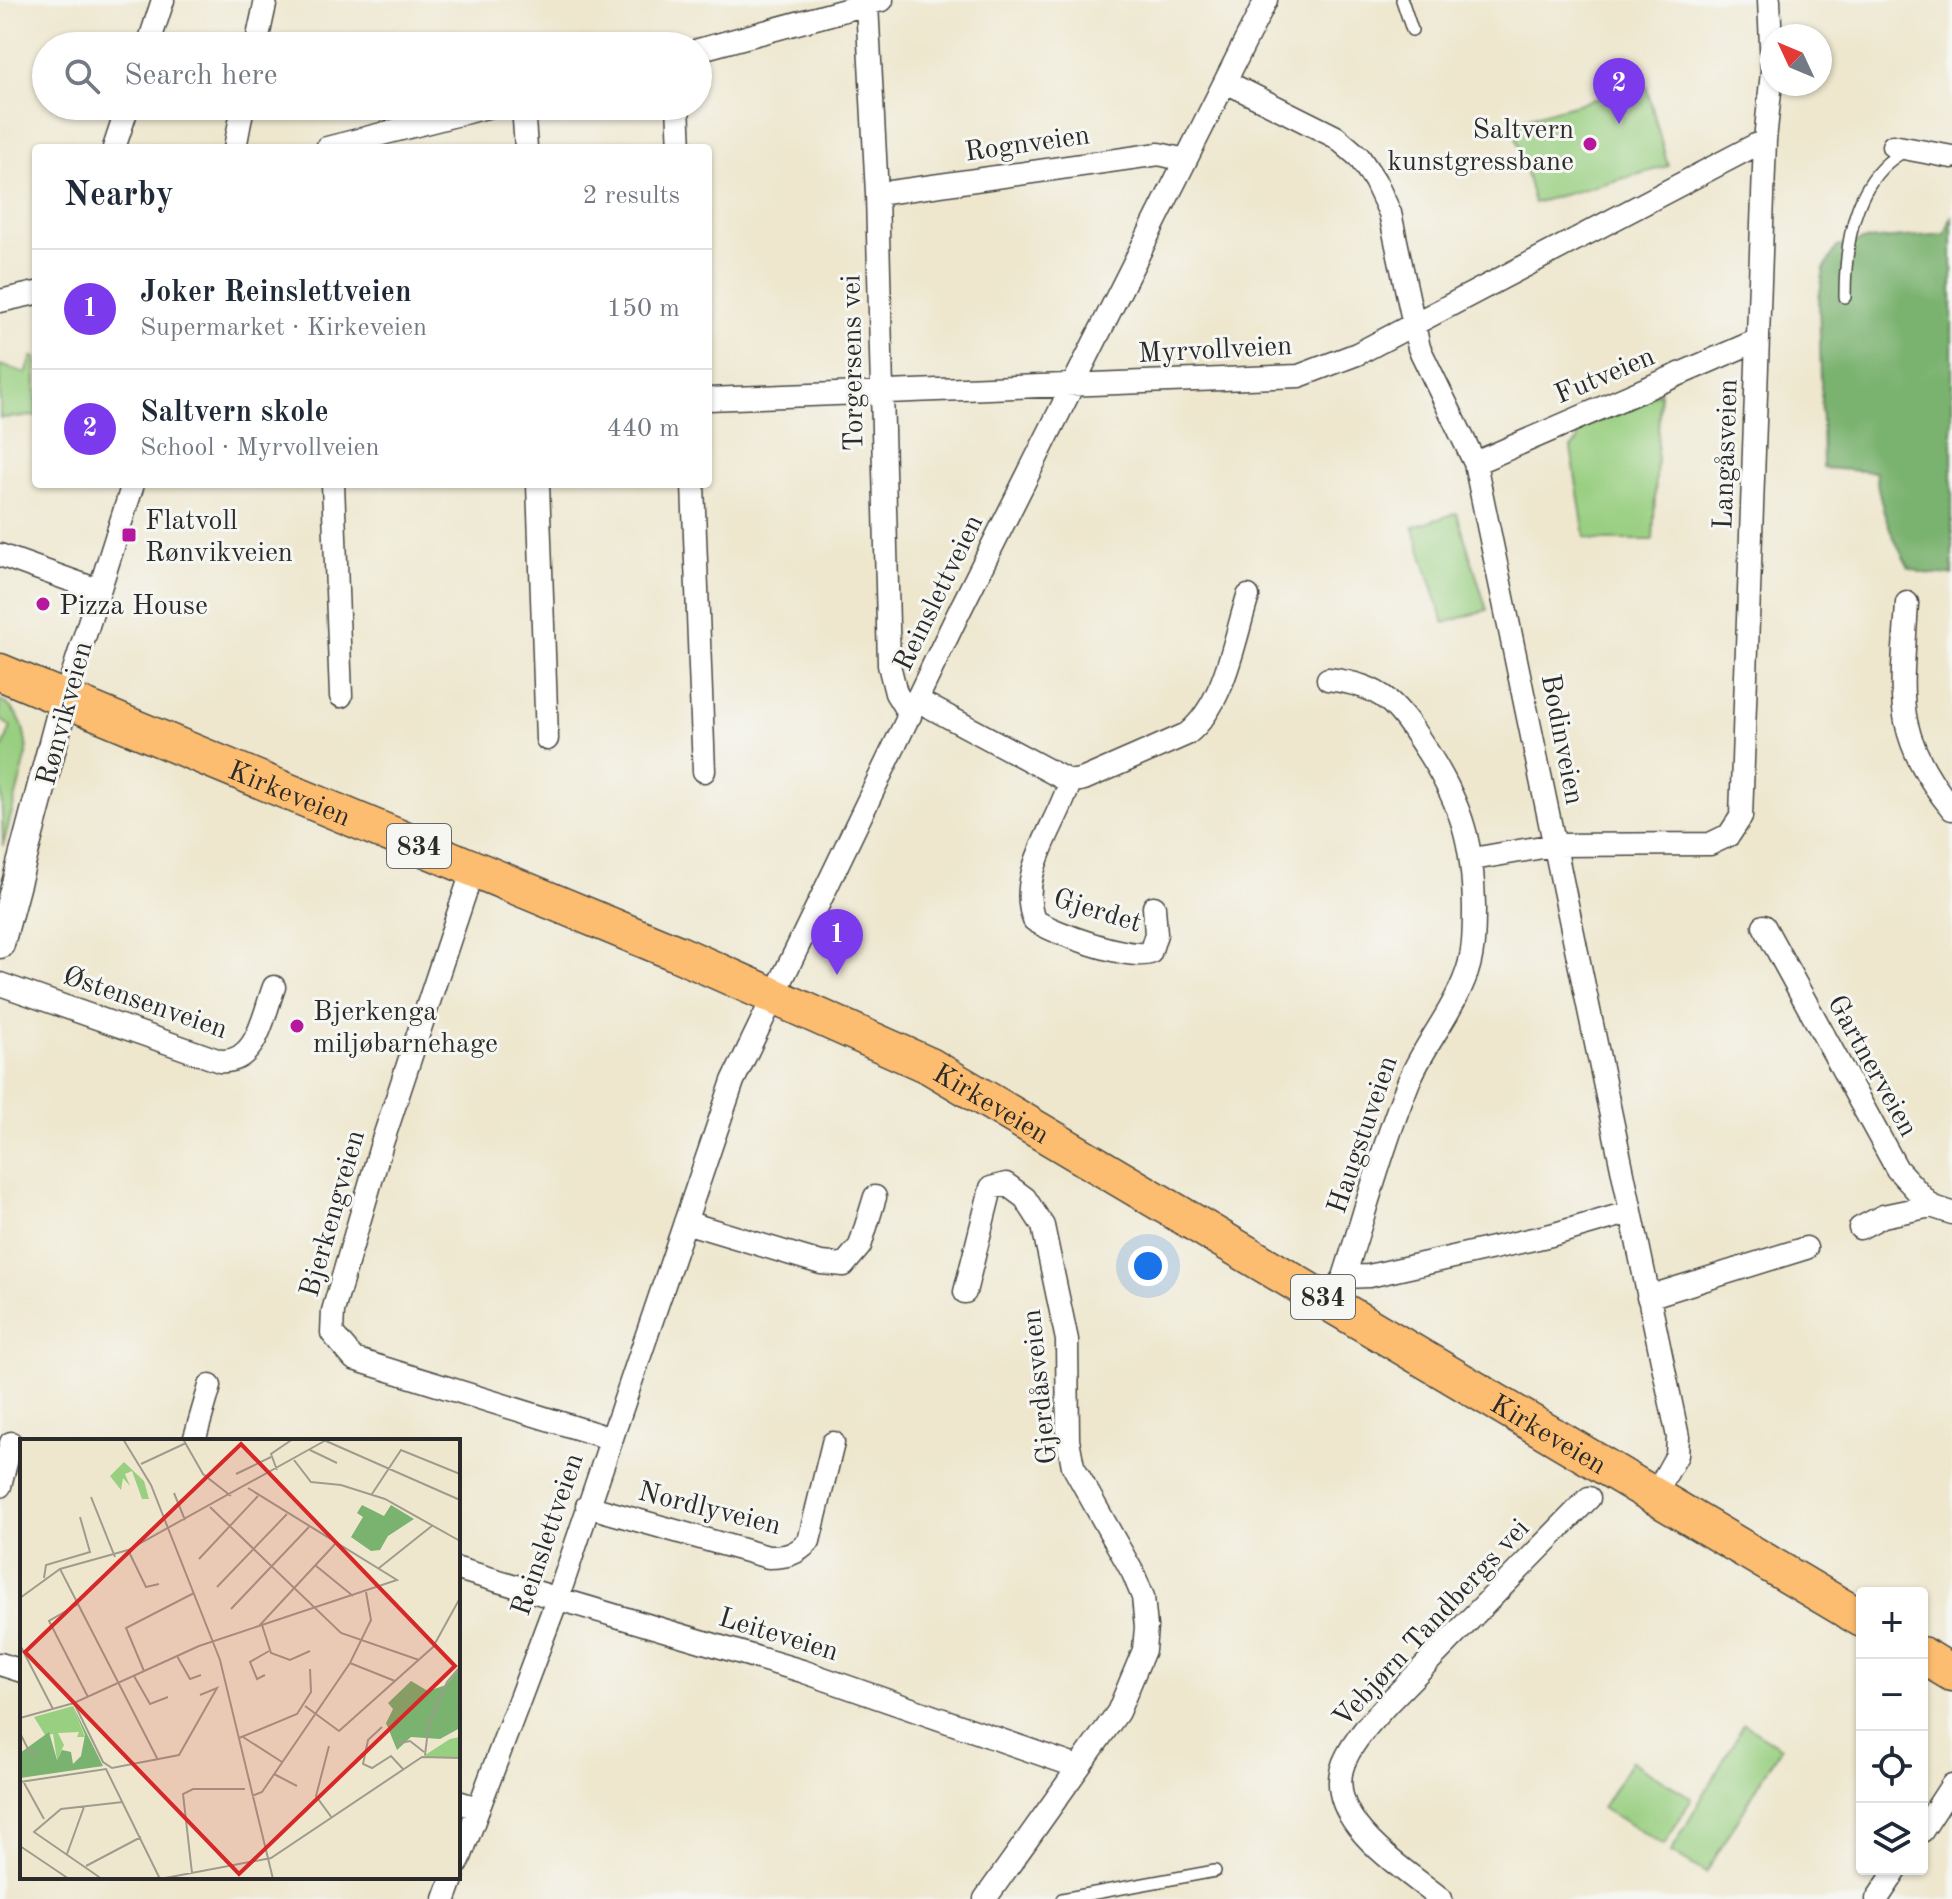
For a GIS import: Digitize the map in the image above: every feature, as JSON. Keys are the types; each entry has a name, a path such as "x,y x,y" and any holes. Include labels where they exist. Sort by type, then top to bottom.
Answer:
{"main road":[{"name":"834","path":"0,672 65,698"},
{"name":"Kirkeveien","path":"65,698 773,995 930,1066 1337,1289 1654,1496 1856,1615"},
{"path":"1928,1659 1952,1673"}],"street":[{"path":"153,32 163,0"},
{"path":"259,32 266,0"},
{"name":"Reinslettveien","path":"460,1851 468,1805 558,1597 717,1122 773,995 913,708 1266,0"},
{"name":"Langåsveien","path":"1769,0 1770,24"},
{"path":"712,46 872,1"},
{"name":"Torgersens vei","path":"872,1 889,665 896,693 913,708"},
{"name":"Bodinveien","path":"1226,82 1336,137 1359,157 1390,213 1419,348 1475,463 1678,1437 1677,1455 1654,1496"},
{"name":"Langåsveien","path":"1554,845 1710,844 1729,835 1741,817 1765,140 1769,96"},
{"path":"115,144 123,120"},
{"path":"236,144 240,120"},
{"path":"343,144 436,120"},
{"path":"524,120 526,144"},
{"path":"679,120 680,144"},
{"name":"Myrvollveien","path":"712,399 1299,376 1326,368 1414,325 1765,140"},
{"path":"1901,147 1952,157"},
{"name":"Rognveien","path":"877,194 1159,154 1185,160"},
{"path":"0,301 32,294"},
{"name":"Futveien","path":"1475,463 1758,340"},
{"name":"Rønvikveien","path":"0,944 65,698 132,488"},
{"path":"333,488 341,696"},
{"path":"538,488 547,739"},
{"path":"693,488 704,771"},
{"path":"0,555 98,590"},
{"path":"913,708 1070,782 1084,779 1187,734 1198,725 1220,682 1248,596"},
{"path":"1907,603 1904,724 1914,753 1952,809"},
{"name":"Haugstuveien","path":"1328,679 1372,687 1410,725 1464,819 1473,859 1471,960 1464,982 1409,1081 1337,1289"},
{"name":"Gjerdet","path":"1070,782 1034,868 1029,890 1029,908 1034,920 1080,941 1140,957 1150,953 1156,934 1154,907"},
{"path":"1473,859 1554,845"},
{"name":"Bjerkengveien","path":"473,869 378,1156 333,1311 332,1333 354,1359 609,1438"},
{"name":"Gartnerveien","path":"1764,926 1897,1169 1942,1210"},
{"name":"Østensenveien","path":"0,984 220,1061 232,1062 249,1052 274,987"},
{"name":"Gjerdåsveien","path":"965,1292 991,1188 1006,1184 1025,1198 1043,1226 1067,1340 1068,1440 1073,1466 1133,1573 1145,1611 1144,1650 1118,1712 985,1899"},
{"path":"685,1222 821,1263 844,1265 860,1246 875,1197"},
{"path":"1860,1228 1883,1216 1942,1210"},
{"path":"1337,1289 1369,1276 1528,1240 1631,1212"},
{"path":"1648,1297 1806,1248"},
{"path":"195,1439 210,1386"},
{"path":"0,1486 11,1443"},
{"name":"Nordlyveien","path":"587,1506 768,1557 786,1557 800,1552 809,1541 833,1443"},
{"name":"Vebjørn Tandbergs vei","path":"1441,1899 1352,1822 1341,1803 1338,1783 1345,1759 1358,1736 1389,1702 1589,1498"},
{"name":"Leiteveien","path":"460,1570 802,1671 1078,1767"},
{"path":"0,1664 20,1670"},
{"path":"1928,1822 1952,1785"},
{"path":"1877,1899 1893,1875"},
{"path":"445,1899 452,1879"}],"lane":[{"path":"1402,0 1412,30"},
{"path":"1845,297 1856,208 1883,167 1901,147"},
{"path":"1062,1899 1215,1871"}],"green space":[{"name":"Saltvern kunstgressbane","path":"1646,85 1668,166 1534,203 1512,122"},
{"path":"1952,215 1952,575 1923,573 1909,568 1887,522 1876,472 1823,468 1819,298 1824,269 1837,247 1866,240 1945,234"},
{"path":"32,357 32,416 0,418 0,365 26,373"},
{"path":"1660,392 1653,540 1594,540 1585,537 1571,448 1578,441 1577,430"},
{"path":"1457,513 1487,610 1444,623 1413,527"},
{"path":"0,700 18,716 27,754 3,846 0,755 11,727 0,719"},
{"path":"1744,1724 1781,1747 1706,1873 1671,1852"},
{"path":"1631,1761 1692,1798 1664,1845 1602,1808"}],"place":[{"name":"Saltvern skole","path":"1619,124"},
{"name":"Saltvern kunstgressbane","path":"1590,144"},
{"name":"Flatvoll Rønvikveien","path":"129,535"},
{"name":"Pizza House","path":"43,604"},
{"name":"Joker Reinslettveien","path":"837,975"},
{"name":"Bjerkenga miljøbarnehage","path":"297,1026"}]}
